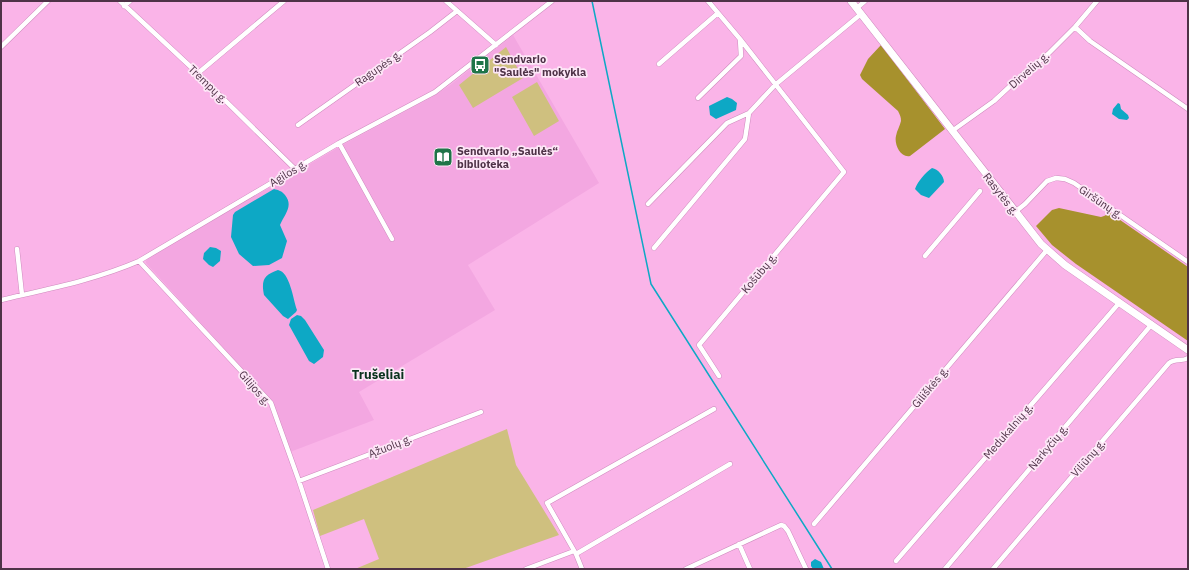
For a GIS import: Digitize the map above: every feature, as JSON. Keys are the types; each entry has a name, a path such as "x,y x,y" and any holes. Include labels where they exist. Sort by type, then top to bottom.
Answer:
{"main road":[{"name":"Rasytės g.","path":"851,1 1015,212 1047,250 1065,265 1188,350"}],"street":[{"path":"1,47 48,1"},
{"name":"Trempų g.","path":"120,1 295,169"},
{"path":"124,6 130,1"},
{"path":"197,74 284,1"},
{"path":"446,1 496,45"},
{"name":"Agilos g.","path":"1,300 90,279 139,261 339,143 435,92 552,1"},
{"path":"708,1 740,39 775,85"},
{"path":"648,204 727,123 749,113 775,85 859,11 865,1"},
{"name":"Dirvelių g.","path":"952,131 994,101 1048,54 1076,27 1097,1"},
{"name":"Ragupės g.","path":"298,125 430,32 457,11"},
{"path":"659,64 718,13"},
{"path":"1076,27 1090,41 1188,109"},
{"path":"698,98 741,56 740,39"},
{"name":"Košūbų g.","path":"719,376 699,345 844,172 775,85"},
{"path":"654,248 745,139 749,113"},
{"path":"339,143 392,238"},
{"name":"Giršūnų g.","path":"1015,212 1025,204 1047,181 1056,178 1065,179 1087,192 1188,262"},
{"path":"925,256 980,191"},
{"path":"17,249 22,295"},
{"name":"Giliškės g.","path":"814,524 1047,250"},
{"name":"Gilijos g.","path":"139,261 271,403 328,569"},
{"name":"Medukalnių g.","path":"896,561 1120,302"},
{"name":"Narkyčių g.","path":"944,569 1152,324"},
{"name":"Viliūnų g.","path":"993,569 1169,363 1173,360 1184,360 1188,358"},
{"path":"582,569 575,552 547,503 714,409"},
{"name":"Ąžuolų g.","path":"299,481 481,412"},
{"path":"526,569 575,552 730,464"},
{"path":"686,569 694,567 780,525 784,526 806,569"},
{"path":"739,544 750,569"}],"shaded area":[{"path":"513,35 599,183 468,265 495,310 359,392 374,420 290,452 270,399 146,263 146,261 148,258 346,143 432,97 449,86"},
{"path":"881,45 945,129 910,156 903,155 898,150 896,143 896,134 901,121 898,111 862,79 860,75 868,59"},
{"path":"506,47 523,78 473,108 459,85"},
{"path":"537,82 559,121 534,136 512,97"},
{"path":"1059,208 1101,217 1110,213 1188,267 1188,341 1076,264 1052,245 1036,226 1052,210"},
{"path":"507,429 516,465 559,535 463,569 355,569 379,559 364,519 320,536 313,510"}],"water":[{"path":"727,97 737,103 736,110 716,119 710,115 709,106"},
{"path":"1118,103 1120,104 1121,109 1128,115 1129,118 1127,120 1119,119 1112,114 1113,109"},
{"path":"932,168 940,173 944,182 929,198 921,195 915,189 922,177"},
{"path":"274,189 284,194 289,203 280,225 287,241 282,258 269,265 253,266 239,254 231,237 233,215 235,212"},
{"path":"210,247 221,251 220,261 213,267 203,259 204,253"},
{"path":"278,270 282,272 288,281 297,310 288,319 283,316 264,295 263,282 269,274"},
{"path":"297,315 301,316 305,320 324,350 323,357 314,364 309,361 289,325 291,319"},
{"path":"815,559 821,562 824,569 813,569 811,562"}],"waterway":[{"path":"592,1 651,284 832,569"}],"place":[{"name":"Sendvario \"Saulės\" mokykla","path":"480,65"},
{"name":"Sendvario „Saulės“ biblioteka","path":"443,157"}],"district":[{"name":"Trušeliai","path":"378,374"}]}
